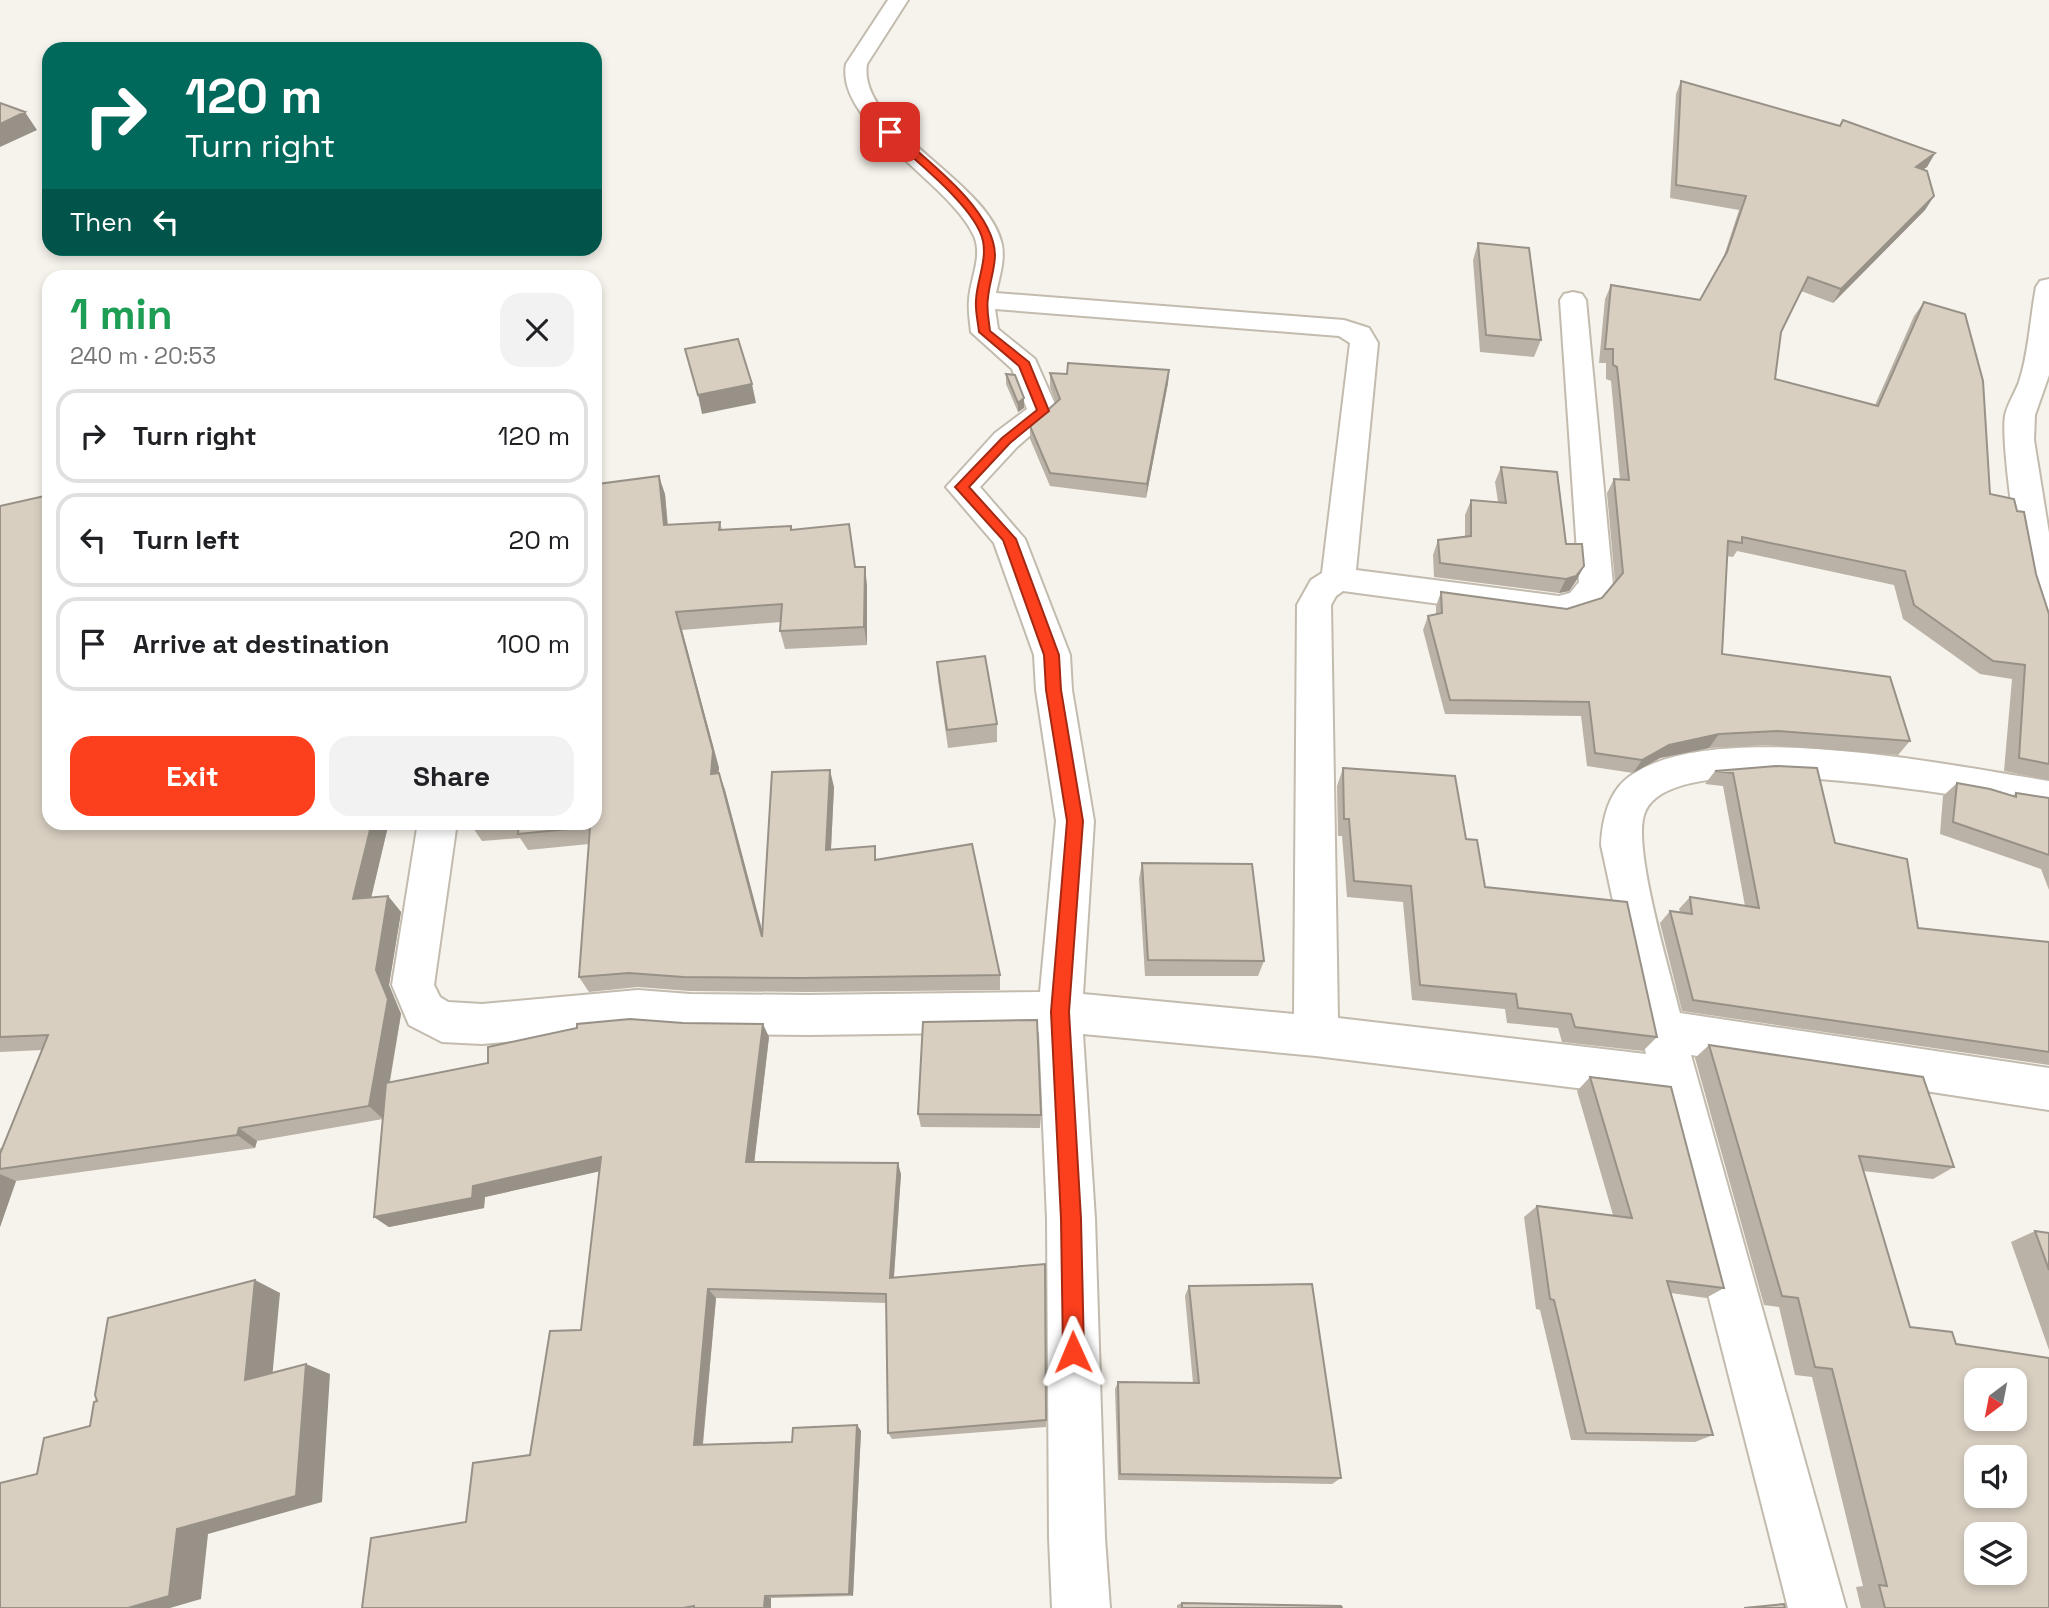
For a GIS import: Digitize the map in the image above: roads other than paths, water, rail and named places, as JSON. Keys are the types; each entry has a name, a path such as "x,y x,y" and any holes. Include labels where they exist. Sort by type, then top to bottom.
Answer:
{"street":[{"path":"898,0 858,61 855,74 866,101 890,132 948,185 981,224 988,240 989,257 982,300 985,332 1025,365 1043,411 1006,440 961,487 1009,539 1052,655 1054,690 1075,821 1060,1012 1071,1219 1076,1538 1080,1608"},
{"path":"2049,287 2034,380 2020,415 2019,440 2039,574 2049,618"},
{"path":"982,300 1344,328 1359,334 1364,343 1338,579"},
{"path":"1316,1036 1314,605 1322,588 1338,579 1559,608 1582,601 1596,585 1573,300"},
{"path":"1817,1608 1662,1030 1621,845 1620,828 1627,806 1639,792 1653,782 1685,769 1767,760 1928,776 2049,796"},
{"path":"437,830 413,985 424,1011 442,1022 482,1024 638,1010 690,1014 808,1015 1060,1012 1316,1036 1675,1079"},
{"path":"1662,1030 2049,1089"}]}
